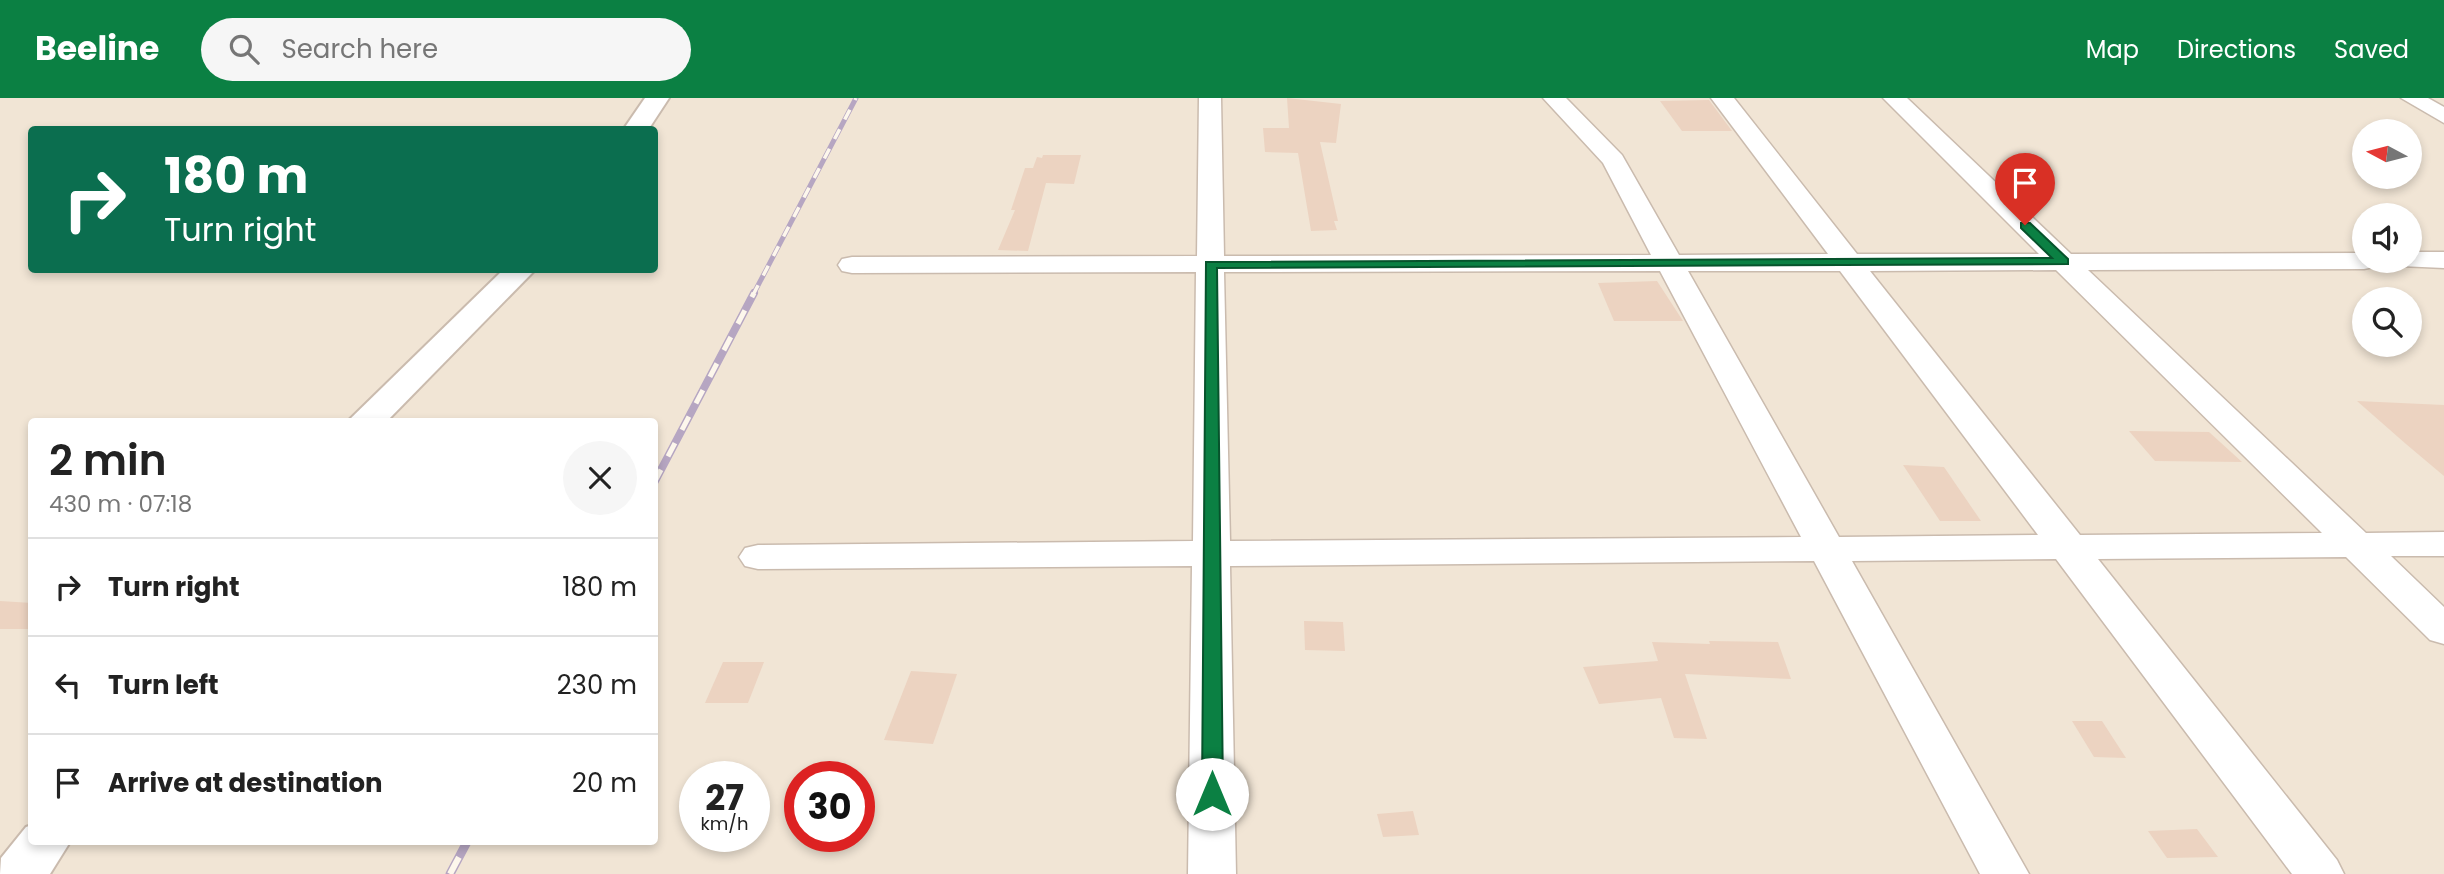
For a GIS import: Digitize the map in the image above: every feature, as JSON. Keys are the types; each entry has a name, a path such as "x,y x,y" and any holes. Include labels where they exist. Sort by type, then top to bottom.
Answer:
{"street":[{"path":"638,126 657,98"},
{"path":"1210,98 1212,874"},
{"path":"1554,98 1612,160 2005,874"},
{"path":"1722,98 2320,874"},
{"path":"1894,98 2444,630"},
{"path":"2412,98 2441,112"},
{"path":"2422,260 2444,260"},
{"path":"852,265 2352,261"},
{"path":"369,418 517,273"},
{"path":"758,558 2444,544"},
{"path":"20,874 42,845"}],"shaded area":[{"path":"0,98 2444,98 2444,874 0,874"}],"building":[{"path":"1287,98 1341,104 1336,143 1320,142 1338,221 1334,221 1337,230 1311,231 1298,153 1265,152 1263,128 1289,128"},
{"path":"1709,100 1732,131 1682,131 1660,101"},
{"path":"1043,155 1081,155 1074,184 1046,183 1028,251 998,250 1015,210 1011,210 1025,168 1033,168 1037,157 1042,158"},
{"path":"1657,281 1683,321 1614,321 1598,283"},
{"path":"2357,401 2444,405 2444,476 2406,444"},
{"path":"2129,431 2209,432 2242,462 2155,461"},
{"path":"1903,465 1944,467 1981,521 1940,521"},
{"path":"0,601 28,603 28,629 0,629"},
{"path":"1304,621 1343,622 1345,651 1305,650"},
{"path":"1709,641 1778,642 1791,679 1685,674 1707,739 1674,738 1661,698 1599,704 1583,667 1658,661 1652,642 1710,644"},
{"path":"723,662 764,662 748,703 705,703"},
{"path":"911,671 957,674 933,744 884,740"},
{"path":"2072,721 2102,721 2126,758 2094,757"},
{"path":"1413,811 1419,835 1383,837 1377,814"},
{"path":"2197,829 2218,857 2167,858 2148,831"}],"railway":[{"path":"753,295 856,98"},
{"path":"658,475 754,293"},
{"path":"450,874 465,845"}],"route":[{"path":"1212,794 1211,264 2063,261 2025,225"}]}
